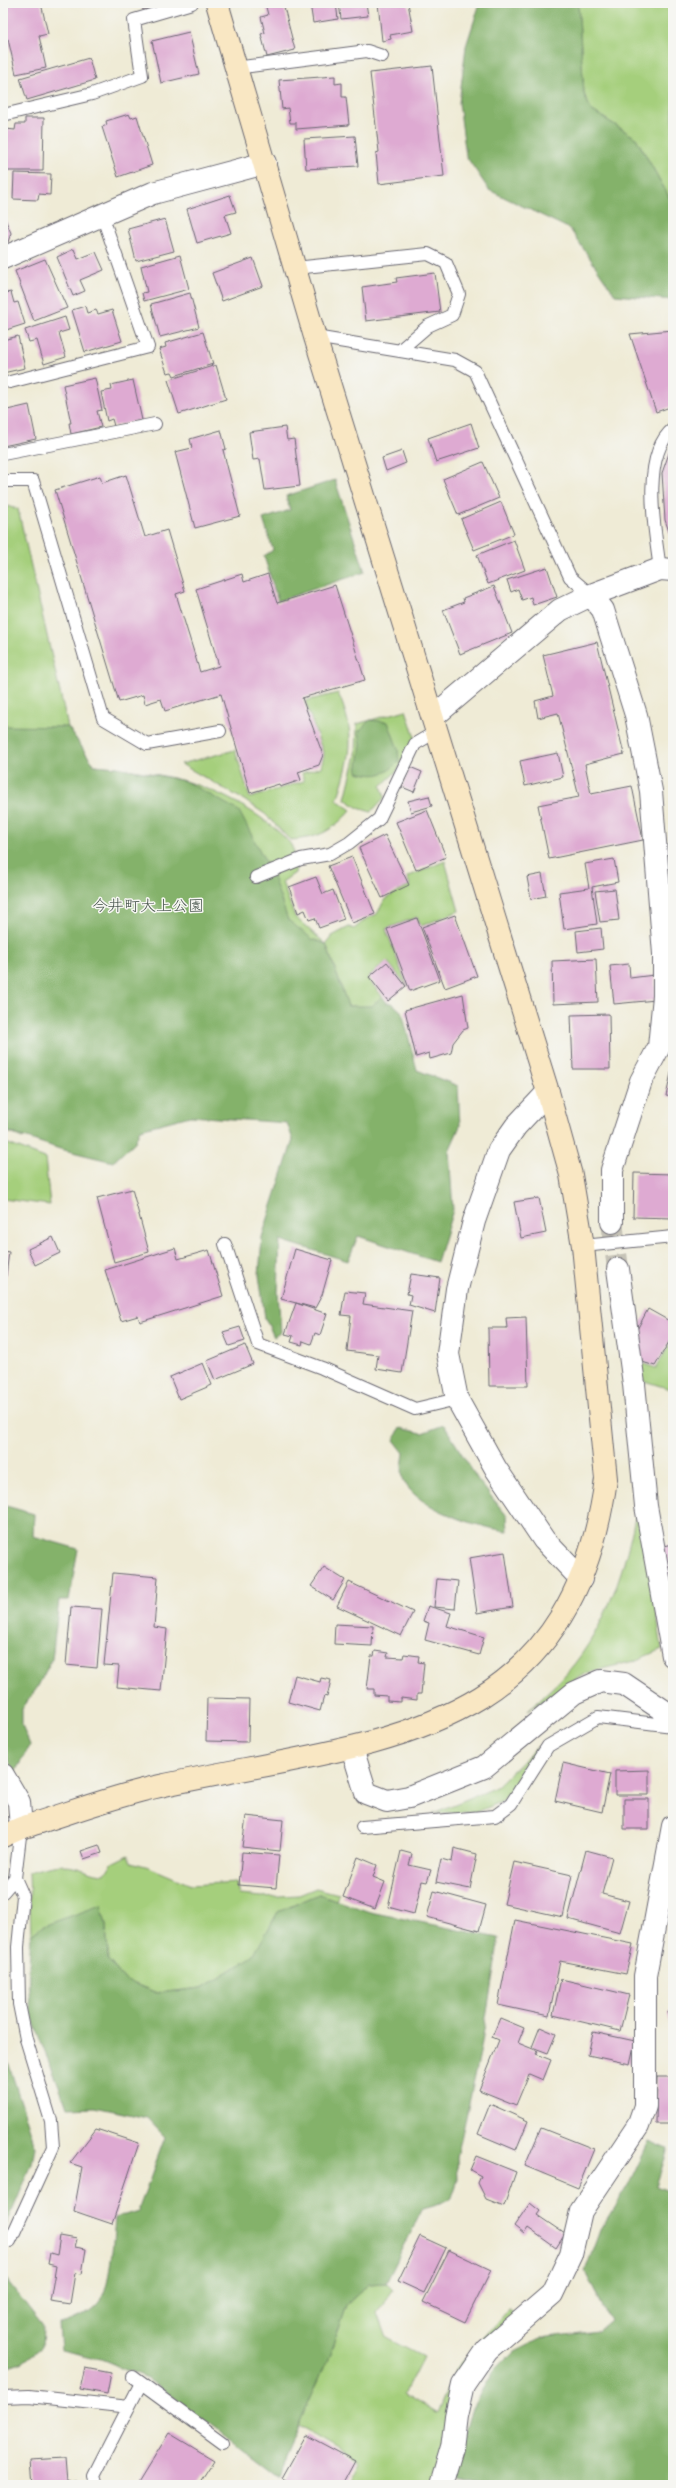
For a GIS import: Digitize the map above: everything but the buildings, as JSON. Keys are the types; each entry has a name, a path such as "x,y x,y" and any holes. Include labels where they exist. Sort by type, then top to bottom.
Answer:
{"street":[{"path":"3,1775 11,1799 12,1832 158,1786 352,1748 418,1728 470,1705 504,1681 538,1649 564,1614 581,1580 595,1536 606,1479 583,1246 571,1175 548,1092 315,337 217,3"},
{"path":"3,258 153,193 264,163"},
{"path":"435,724 560,610 591,595 667,569"},
{"path":"591,595 603,610 636,715 651,791 668,956 659,1047 641,1082 612,1170 612,1222"},
{"path":"548,1092 516,1126 499,1150 474,1221 457,1289 448,1354 457,1399 496,1469 544,1540 581,1580"},
{"path":"618,1269 634,1384 646,1506 673,1656"},
{"path":"352,1748 366,1793 387,1801 409,1797 484,1766 574,1693 600,1681 624,1684 673,1717"},
{"path":"441,2485 452,2448 456,2416 464,2385 486,2350 552,2294 571,2254 581,2211 638,2126 646,2106 645,1976 673,1826"}],"lane":[{"path":"3,115 92,94 142,76 134,20 192,3"},
{"path":"235,68 367,51 382,56"},
{"path":"10,382 148,347 102,215"},
{"path":"295,268 428,254 446,263 460,294 452,315 428,326 399,351"},
{"path":"315,337 455,360 475,371 570,577 591,595"},
{"path":"3,454 155,424"},
{"path":"667,569 654,527 651,476 665,435 673,429"},
{"path":"3,481 33,481 103,718 147,744 220,731"},
{"path":"256,877 301,859 330,854 349,843 379,819 415,744 435,724"},
{"path":"583,1246 673,1237"},
{"path":"225,1244 258,1344 322,1368 415,1409 457,1399"},
{"path":"362,1827 495,1816 511,1804 548,1746 598,1717 673,1726"},
{"path":"10,2241 53,2147 51,2121 26,2040 19,2004 18,1954 23,1896 15,1878 12,1832"},
{"path":"3,1892 15,1878"},
{"path":"97,2485 94,2475 129,2407 137,2380 223,2443"},
{"path":"3,2397 29,2396 129,2407"}],"green space":[{"path":"480,3 578,3 584,94 591,110 636,138 673,204 673,300 615,295 570,229 489,190 466,156 459,103 466,46"},
{"path":"578,3 673,3 673,204 636,138 591,110 584,94"},
{"path":"335,480 365,572 278,601 264,556 273,550 263,519 290,510 286,496"},
{"name":"今井町大上公園","path":"3,505 18,509 68,727 94,765 151,773 197,785 226,797 267,822 289,842 294,853 296,861 295,873 282,882 295,917 326,944 22,1138 3,1130"},
{"path":"338,693 348,721 350,746 346,771 337,800 351,810 331,829 309,838 290,840 265,814 244,800 181,764 235,750 250,798 304,781 302,773 321,767 324,755 305,701"},
{"path":"406,710 415,738 398,770 381,786 385,797 371,812 358,808 345,799 356,755 357,724"},
{"path":"370,720 388,722 398,749 399,761 389,770 375,775 357,772 361,745 359,731"},
{"path":"3,726 68,727 94,765 118,767 185,781 239,811 272,874 288,920 312,939 326,944 348,1006 372,1006 382,996 387,1003 392,1003 402,1012 417,1070 458,1086 460,1126 449,1151 453,1210 437,1262 358,1236 348,1261 280,1240 278,1293 281,1332 274,1337 265,1318 259,1275 262,1237 293,1140 287,1123 190,1116 140,1129 135,1142 113,1162 60,1149 3,1130"},
{"path":"445,861 459,911 421,926 417,917 386,929 407,986 387,961 367,978 382,996 372,1007 348,1006 326,944 332,936 349,927 354,929 366,919 377,914 385,899 410,885 407,877"},
{"path":"3,1142 45,1158 50,1205 3,1199"},
{"path":"673,1338 673,1390 638,1379 635,1361 656,1368"},
{"path":"444,1425 478,1480 507,1516 508,1531 482,1526 451,1516 436,1509 412,1492 403,1480 402,1472 404,1453 394,1440 400,1428 422,1433"},
{"path":"639,1496 662,1649 634,1661 586,1673 527,1711 570,1670 599,1625 609,1605 624,1562"},
{"path":"3,1505 34,1514 33,1536 78,1549 69,1600 59,1600 52,1659 37,1688 22,1709 22,1726 30,1745 15,1772 3,1750"},
{"path":"538,1746 503,1801 477,1812 433,1813 496,1787"},
{"path":"128,1855 131,1862 149,1867 191,1885 236,1882 239,1895 262,1897 299,1895 316,1888 339,1894 336,1900 319,1894 278,1912 254,1956 202,1988 157,1993 125,1980 108,1960 106,1924 43,1926 31,1935 29,1872 51,1866 68,1865 105,1874 112,1863"},
{"path":"319,1894 370,1912 499,1938 480,2054 457,2157 458,2180 451,2200 423,2208 386,2283 369,2284 347,2304 330,2354 277,2474 148,2378 101,2359 61,2350 59,2325 75,2319 91,2310 99,2302 103,2295 111,2262 115,2218 138,2211 165,2137 147,2118 95,2107 67,2108 33,2020 29,1996 29,1959 31,1935 43,1926 101,1905 106,1924 108,1960 125,1980 157,1993 202,1988 253,1956 278,1912"},
{"path":"3,2046 35,2146 32,2164 3,2233"},
{"path":"649,2141 668,2149 656,2186 673,2193 673,2485 467,2485 453,2478 473,2407 494,2371 514,2351 540,2338 598,2331 610,2321 585,2271 600,2230 628,2185"},
{"path":"3,2275 43,2326 42,2347 22,2363 3,2368"},
{"path":"386,2283 393,2290 377,2313 386,2338 423,2357 404,2394 437,2414 455,2370 510,2308 516,2319 482,2348 436,2485 346,2485 358,2461 298,2426 330,2354 347,2304 369,2284"}],"tunnel":[{"path":"612,1222 618,1269"}]}
